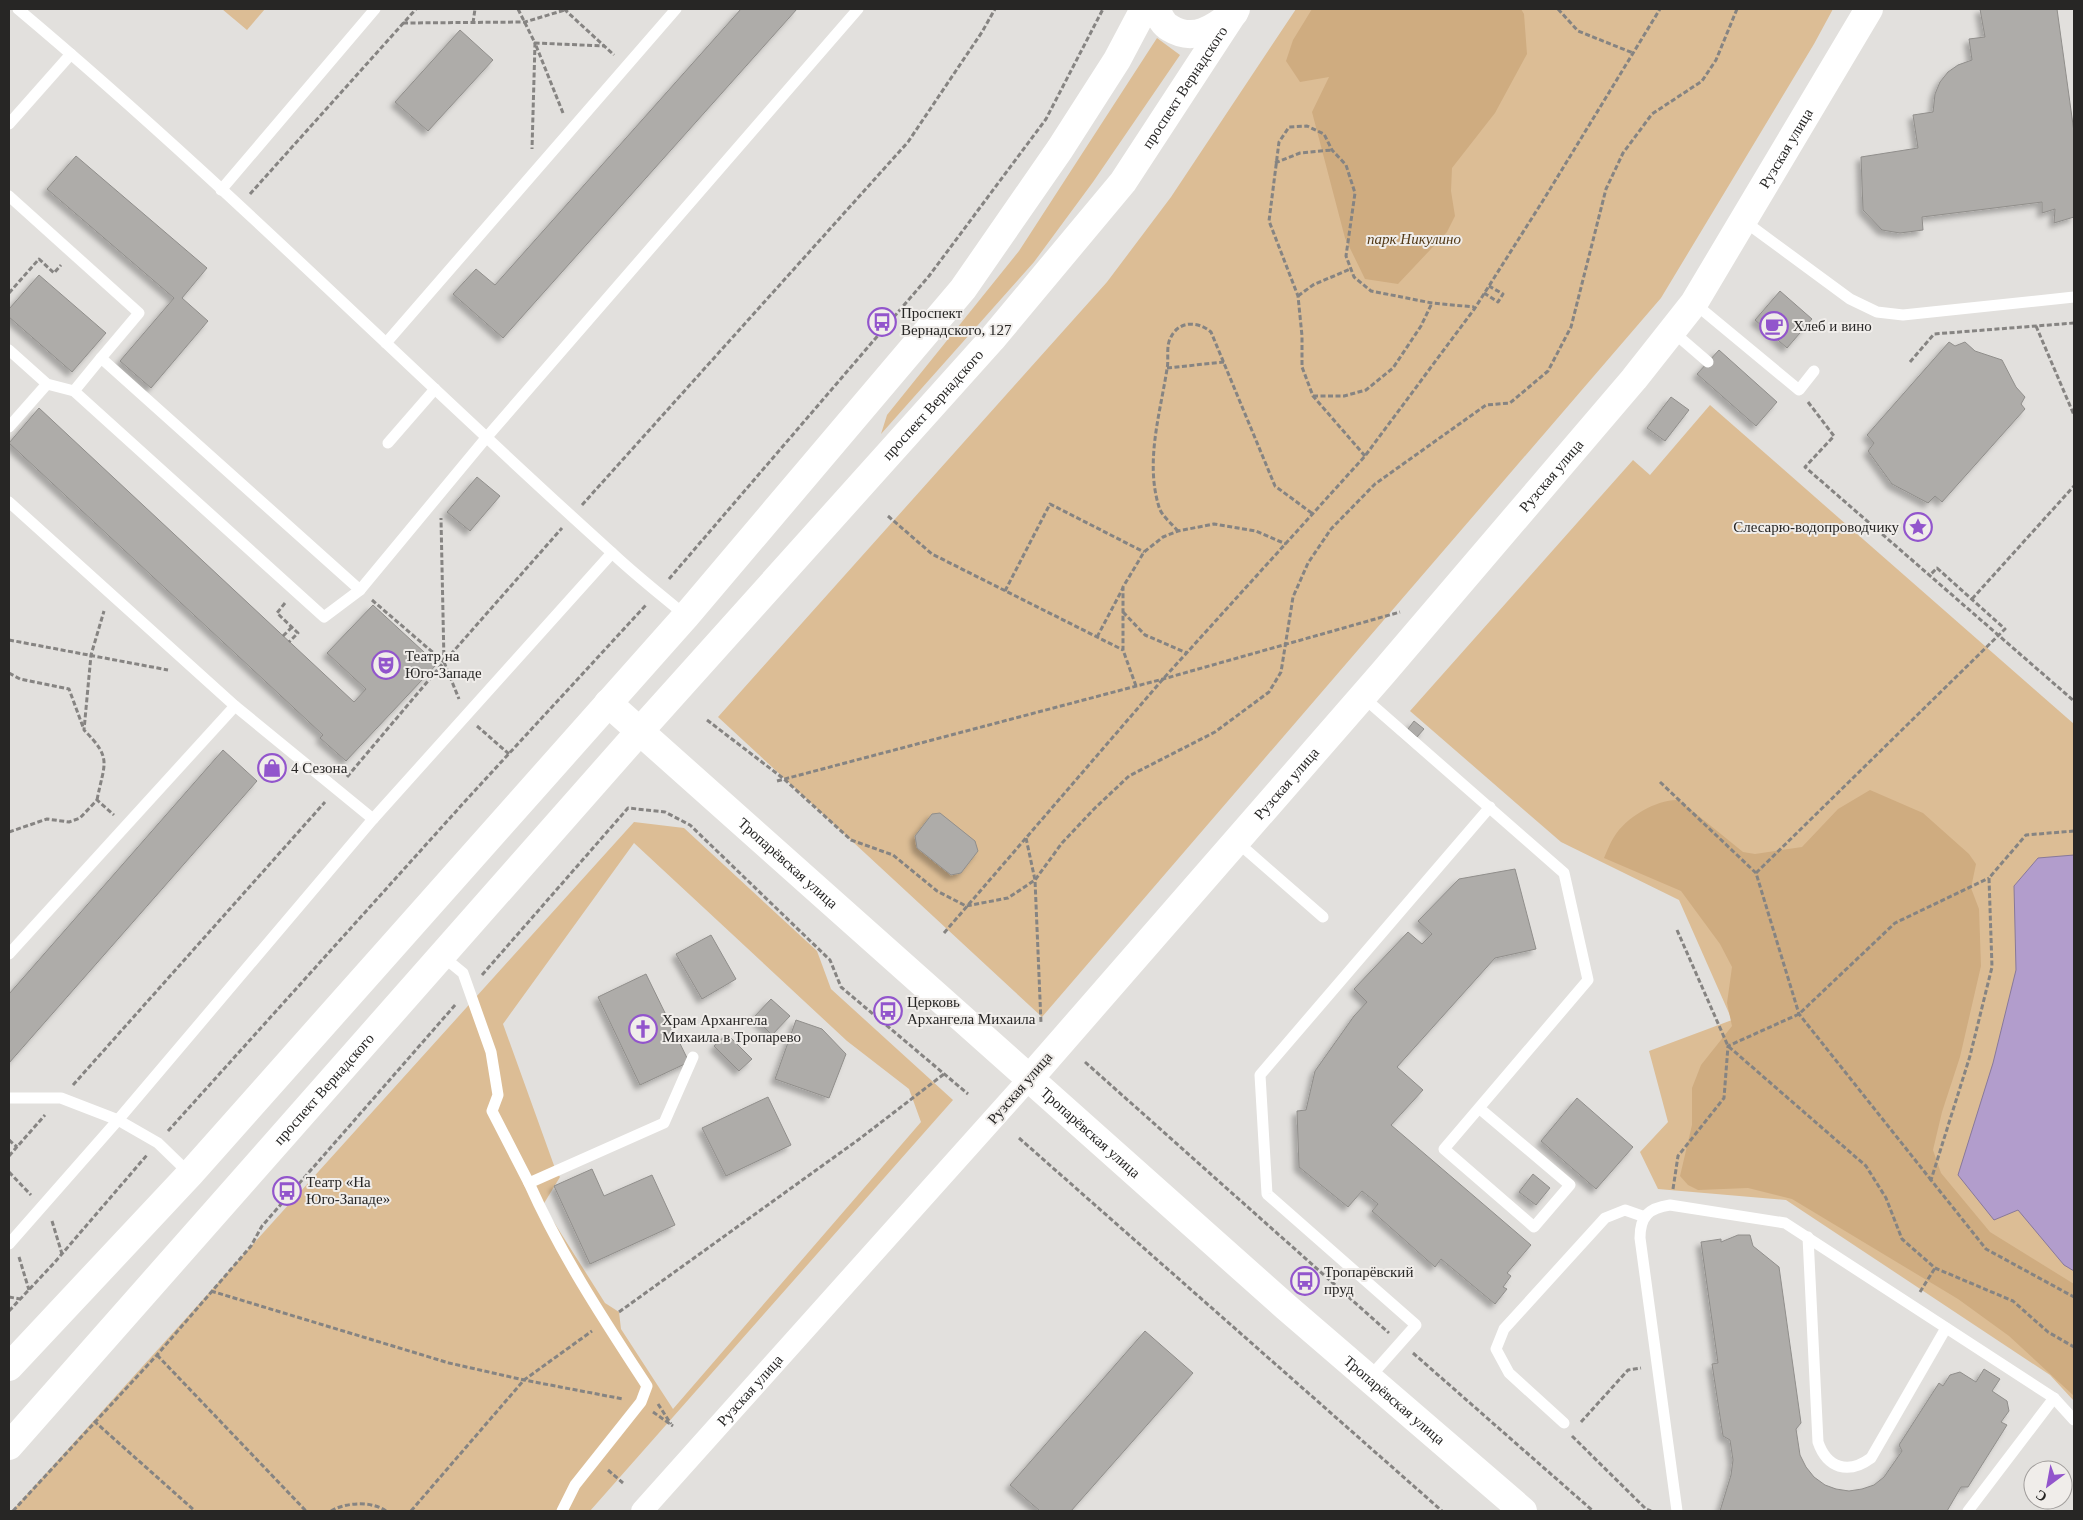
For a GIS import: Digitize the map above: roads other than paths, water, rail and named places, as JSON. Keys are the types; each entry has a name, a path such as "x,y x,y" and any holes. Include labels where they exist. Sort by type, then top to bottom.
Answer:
{"main road":[{"path":"9,1367 190,1174 686,616 963,289 1060,149 1116,60 1144,9"},
{"path":"1158,9 1158,13 1166,26 1179,34 1194,35 1213,29 1235,11"},
{"name":"Рузская улица","path":"1029,1079 1363,697 1628,386 1694,303 1869,9"},
{"name":"проспект Вернадского","path":"9,1446 441,955 992,339 1046,276 1123,182 1235,11"},
{"path":"608,703 639,732"},
{"name":"Тропарёвская улица","path":"639,732 1286,1307 1523,1511"}],"street":[{"name":"Рузская улица","path":"642,1511 1029,1079"}],"lane":[{"path":"18,9 71,54 240,206 612,554 686,616"},
{"path":"221,190 375,9"},
{"path":"386,343 676,9"},
{"path":"9,350 47,384 74,390 324,617 360,590 486,438 858,9"},
{"path":"9,124 71,54"},
{"path":"9,196 139,313 74,390"},
{"path":"1744,221 1850,299 1877,312 1903,314 2074,297"},
{"path":"1694,303 1798,390 1814,371"},
{"path":"1672,331 1708,362"},
{"path":"101,358 360,590"},
{"path":"9,427 47,384"},
{"path":"388,443 435,389"},
{"path":"9,502 235,706 373,819"},
{"path":"11,1242 118,1120 373,819 612,554"},
{"path":"1363,697 1564,873 1588,980 1479,1108 1444,1150 1534,1227 1570,1185 1479,1108"},
{"path":"9,954 235,706"},
{"path":"1369,1378 1416,1325 1267,1194 1260,1075 1490,807"},
{"path":"1236,841 1323,916"},
{"path":"441,955 463,973 491,1052 498,1094 492,1111 529,1183 549,1228 605,1322 647,1386 641,1402 575,1485 562,1511"},
{"path":"529,1183 664,1123 693,1057"},
{"path":"9,1098 61,1098 118,1120 158,1143 190,1174"},
{"path":"1677,1511 1640,1238 1640,1227 1645,1217 1655,1207 1670,1205 1785,1223 2054,1398 2074,1420"},
{"path":"1564,1423 1509,1373 1496,1349 1504,1329 1605,1218 1625,1210 1645,1217"},
{"path":"1808,1237 1818,1442 1827,1459 1844,1468 1854,1468 1872,1458 1946,1328"},
{"path":"1968,1511 2054,1398"}],"place":[{"name":"Проспект Вернадского, 127","path":"882,322"},
{"name":"Хлеб и вино","path":"1774,326"},
{"name":"Слесарю-водопроводчику","path":"1918,527"},
{"name":"Театр на Юго-Западе","path":"386,665"},
{"name":"4 Сезона","path":"272,768"},
{"name":"Церковь Архангела Михаила","path":"888,1011"},
{"name":"Храм Архангела Михаила в Тропарево","path":"643,1029"},
{"name":"Театр «На Юго-Западе»","path":"287,1191"},
{"name":"Тропарёвский пруд","path":"1305,1281"}],"park label":[{"name":"парк Никулино","path":"1414,239"}]}
